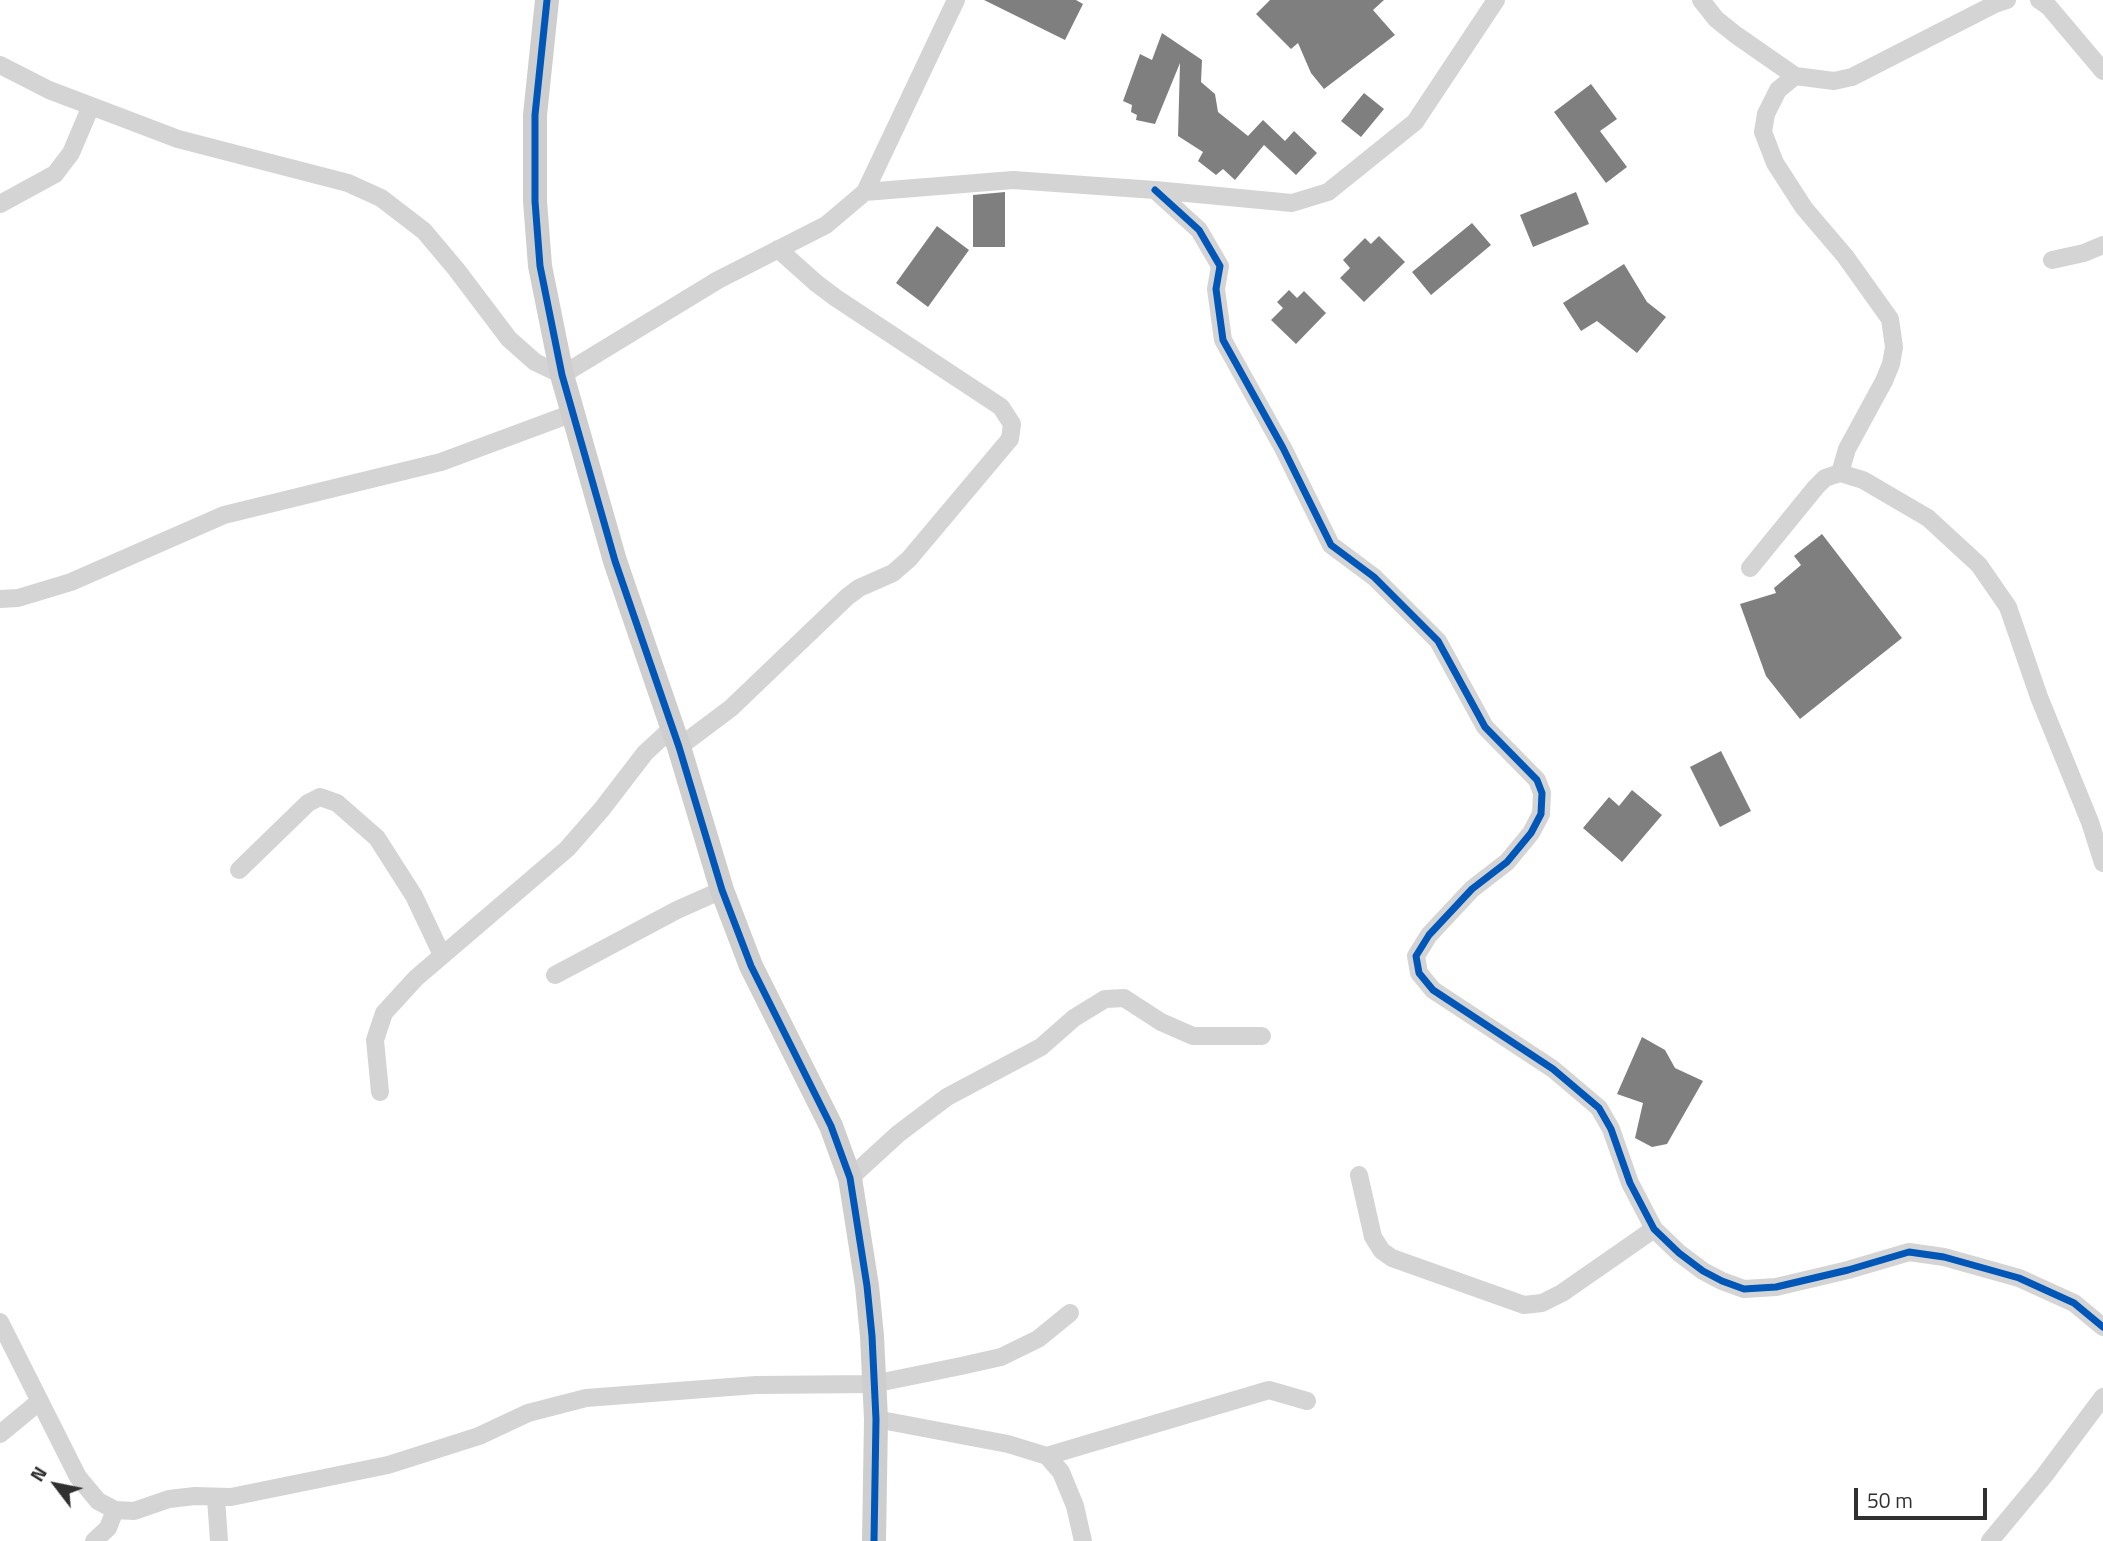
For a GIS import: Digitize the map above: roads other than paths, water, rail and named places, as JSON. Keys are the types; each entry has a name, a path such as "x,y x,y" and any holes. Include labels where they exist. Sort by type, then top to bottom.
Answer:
{"street":[{"path":"547,0 535,115 535,201 540,266 562,375 615,561 676,738 722,890 751,966 831,1126 850,1178 872,1336 876,1419 874,1541"},
{"path":"562,375 718,280 826,225 865,192 956,0"},
{"path":"865,192 1013,180 1292,203 1328,192 1415,122 1496,0"},
{"path":"1701,0 1716,19 1795,76 1834,81 1852,77 2007,0"},
{"path":"2039,0 2049,6 2103,71"},
{"path":"0,65 49,90 178,139 348,183 382,198 424,231 509,339 536,362 562,375"},
{"path":"1795,76 1779,90 1766,114 1763,132 1775,163 1804,208 1845,256 1890,319 1894,347 1891,364 1847,449 1840,473"},
{"path":"0,204 55,174 71,153 91,106"},
{"path":"1155,190 1199,230 1220,266 1216,289 1223,340 1283,448 1331,545 1374,577 1438,641 1485,727 1537,780 1542,793 1541,814 1531,833 1507,862 1472,889 1429,934 1416,956 1419,973 1433,990 1553,1069 1599,1108 1611,1129 1630,1182 1654,1229 1703,1271 1744,1289 1776,1287 1909,1252 1944,1257 2019,1278 2074,1303 2103,1326"},
{"path":"2052,260 2084,253 2103,245"},
{"path":"380,1092 375,1040 384,1013 416,978 567,849 645,753 731,708 847,597 859,588 893,573 909,559 1010,439 1012,424 1001,407 816,284 778,249"},
{"path":"0,599 18,598 71,582 224,515 441,463 573,413"},
{"path":"1750,568 1816,487 1825,478 1840,473 1863,480 1928,518 1979,565 2008,607 2039,697 2090,822 2103,863"},
{"path":"239,870 308,803 320,797 337,803 377,838 414,895 442,955"},
{"path":"555,975 677,910 722,890"},
{"path":"850,1178 898,1134 947,1097 1041,1047 1074,1018 1105,999 1124,998 1161,1022 1193,1036 1262,1036"},
{"path":"1359,1175 1373,1237 1382,1251 1392,1258 1524,1305 1542,1303 1562,1293 1654,1229"},
{"path":"0,1322 78,1478 98,1501 116,1510 134,1511 169,1499 195,1496 231,1497 387,1465 479,1436 528,1413 586,1398 756,1385 873,1384 1000,1357 1038,1339 1070,1313"},
{"path":"876,1419 1008,1444 1047,1456 1269,1390 1307,1401"},
{"path":"1990,1541 2044,1476 2103,1397"},
{"path":"0,1434 40,1401"},
{"path":"1047,1456 1060,1472 1075,1506 1083,1541"},
{"path":"216,1497 219,1541"},
{"path":"93,1541 108,1528 116,1510"}]}
